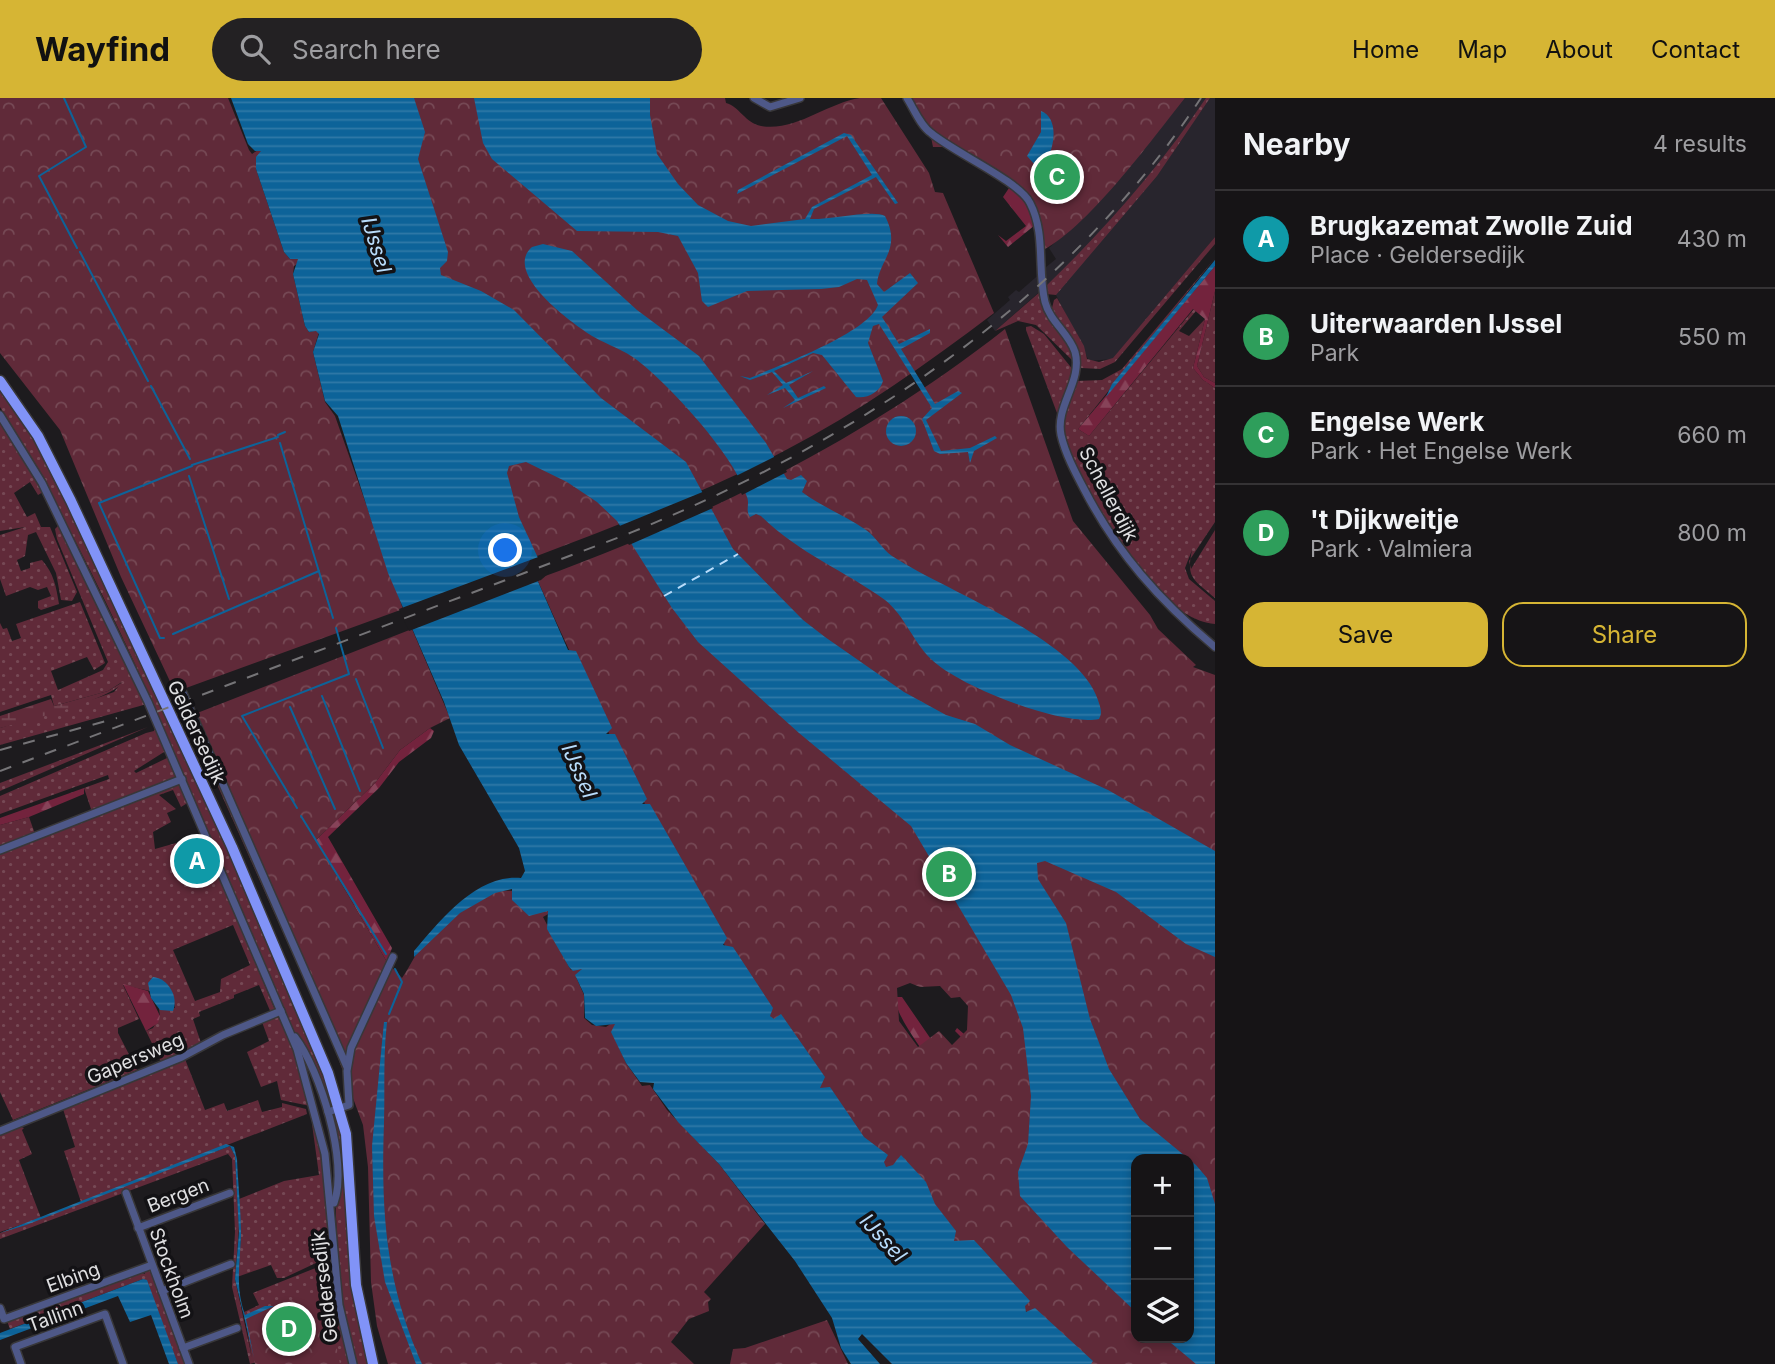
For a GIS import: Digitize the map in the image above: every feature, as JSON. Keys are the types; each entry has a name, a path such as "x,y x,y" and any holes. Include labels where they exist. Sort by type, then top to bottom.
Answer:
{"main road":[{"name":"Geldersedijk","path":"0,381 38,436 71,501 232,847 320,1054 340,1109 351,1172 358,1304 373,1364"}],"street":[{"path":"754,98 770,107 800,98"},
{"name":"Schellerdijk","path":"907,98 931,134 1025,195 1033,212 1042,246 1043,289 1049,312 1076,355 1076,375 1061,419 1061,433 1076,474 1109,534 1140,576 1180,618 1215,647"},
{"name":"Geldersedijk","path":"0,415 60,519 182,779 290,1032 318,1119 332,1206 339,1305 353,1364"},
{"name":"Geldersedijk","path":"183,693 347,1067"},
{"name":"Geldersedijk","path":"0,850 182,779"},
{"name":"Geldersedijk","path":"340,1109 350,1102 347,1067 351,1048 393,957"},
{"name":"Gapersweg","path":"0,1131 182,1057 223,1035 281,1011"},
{"name":"Geldersedijk","path":"290,1032 313,1069 328,1112 336,1165 336,1194 332,1206"},
{"path":"328,1112 340,1109"},
{"name":"Stockholm","path":"125,1193 189,1364"},
{"name":"Bergen","path":"138,1227 230,1193"},
{"path":"162,1291 231,1264"},
{"name":"Elbing","path":"0,1308 4,1319 152,1265"},
{"name":"Tallinn","path":"21,1364 15,1348 105,1315 123,1364"},
{"path":"183,1348 237,1328"}],"shaded area":[{"path":"1185,98 1215,98 1215,237 1113,359 1089,361 1055,293 1047,285 1045,268 1056,259 1049,248 1098,202"},
{"path":"1043,271 1045,287 995,331 987,320 1010,300 1008,297 1016,290 1019,292"}],"green space":[{"path":"0,98 228,98 249,150 252,154 261,148 264,153 256,169 284,252 290,259 299,256 301,262 294,266 293,274 305,326 309,332 320,329 313,352 325,402 335,416 403,609 175,692 121,577 60,430 0,353"},
{"path":"380,98 725,98 726,103 735,107 751,122 774,127 799,121 848,101 881,98 929,173 935,192 943,193 994,313 892,386 784,451 690,495 529,559"},
{"path":"904,98 1185,98 1097,205 1077,225 1039,252 1031,208 1018,190 947,147 933,147 931,137"},
{"path":"1206,98 1210,98 1157,176 1056,295 1046,294 1045,287 1130,197"},
{"path":"1011,185 1027,200 1035,225 1008,247 998,235 1006,241 1026,226 1003,197"},
{"path":"1215,237 1215,244 1115,362 1100,369 1081,368 1051,312 1054,300 1057,298 1084,346 1087,359 1099,362 1113,358"},
{"path":"1215,258 1078,429 1089,436 1194,309 1196,311 1179,331 1189,336 1205,319 1193,368 1203,380 1215,388 1215,522 1190,559 1192,550 1185,568 1189,579 1215,601 1215,624 1192,617 1168,601 1122,550 1085,489 1065,438 1064,424 1066,409 1076,381 1102,380 1122,369"},
{"path":"1215,266 1215,291 1197,366 1204,377 1215,383 1215,388 1203,380 1193,368 1205,319 1193,309 1089,436 1078,429"},
{"path":"1041,291 1072,348 1073,361 1036,325 1018,321 995,331"},
{"path":"1215,291 1215,383 1204,377 1197,366"},
{"path":"1031,326 1044,334 1074,371 1060,421 1026,330 1026,327"},
{"path":"1005,329 1073,521 1150,615 1158,629 1196,665 1193,667 1215,675 1215,1364 1084,1364 990,1276 879,1165 778,1028 688,884 609,733 537,579 661,530 722,502 839,441 896,406","holes":["910,983 920,987 940,986 951,998 960,997 968,1006 967,1030 952,1045 939,1031 918,1047 899,1021 897,988"]},
{"path":"0,388 35,440 65,497 230,855 335,1106 327,1102 303,1045 290,1026 121,633 43,481 0,407"},
{"path":"0,420 43,492 38,495 30,482 14,493 27,517 35,513 41,527 50,527 77,592 72,601 61,600 56,573 36,532 28,535 25,556 17,560 21,571 30,568 30,563 42,560 54,580 59,604 41,610 38,608 38,601 51,596 47,587 38,590 30,587 6,596 0,579 0,535 25,527 0,531"},
{"path":"59,525 147,704 0,745 0,728 114,692 122,682 108,691 54,706 51,695 0,712 0,623 3,629 7,628 12,641 21,638 16,624 80,602 105,663 94,670 87,657 51,671 58,690 103,670 108,662 57,539 55,529"},
{"path":"1215,530 1215,598 1193,577 1191,572 1190,565 1191,569"},
{"path":"412,629 450,718 430,728 400,750 375,783 316,840 387,962 402,978 421,946 437,929 456,912 478,898 502,891 513,891 524,908 547,908 550,913 543,917 569,967 571,970 580,964 585,971 576,977 584,995 584,1018 592,1025 606,1027 618,1019 622,1024 612,1032 626,1063 642,1086 650,1085 667,1110 719,1164 765,1224 704,1292 711,1299 708,1302 709,1311 689,1319 671,1342 694,1364 388,1364 377,1326 371,1282 368,1167 363,1125 334,1047 187,717"},
{"path":"123,682 103,696 0,728 0,716 51,699 54,706 108,691"},
{"path":"148,727 0,791 0,783"},
{"path":"158,728 166,747 164,752 134,771 136,773 167,758 172,761 177,774 173,780 92,812 84,788 109,779 108,775 0,814 0,796"},
{"path":"430,728 434,731 431,738 399,762 379,788 328,837 392,948 387,962 316,840 375,783 400,750"},
{"path":"179,783 189,802 181,807 173,790 159,795 176,809 167,813 171,822 153,832 155,849 176,843 191,878 211,865 201,875 196,886 205,872 215,867 275,1010 271,1013 259,985 234,995 234,998 199,1012 200,1016 193,1019 201,1043 161,1062 146,1031 153,1028 160,1016 159,1009 175,1008 173,996 123,985 139,1019 118,1028 118,1033 137,1070 13,1120 0,1092 0,852","holes":["233,925 250,965 221,979 220,992 195,1001 173,950"]},
{"path":"84,788 84,794 29,817 0,825 0,818"},
{"path":"29,817 35,834 0,848 0,825"},
{"path":"123,984 148,991 160,1016 158,1023 146,1031"},
{"path":"895,997 902,997 937,1048 973,1049 955,1031 957,1028 978,1046 973,1116 915,1040 898,1009"},
{"path":"274,1017 281,1018 296,1055 310,1106 281,1100 277,1081 261,1087 247,1052 269,1041 262,1022"},
{"path":"185,1059 205,1110 224,1103 227,1111 258,1100 262,1112 282,1107 282,1103 306,1109 307,1114 81,1202 64,1151 75,1147 63,1109"},
{"path":"335,1113 341,1131 355,1303 369,1364 355,1364 343,1303 337,1241 332,1118"},
{"path":"312,1124 325,1164 333,1255 284,1278 277,1278 271,1265 237,1277 241,1238 239,1199 284,1181 319,1175"},
{"path":"19,1126 24,1128 22,1130 32,1154 19,1160 41,1218 0,1232 0,1133"},
{"path":"230,1146 235,1156 239,1226 235,1279 252,1358 244,1312 259,1305 253,1293 328,1263 333,1265 338,1318 350,1364 285,1364 273,1357 250,1364 232,1287 235,1232 232,1159 228,1154 0,1239 0,1233"},
{"path":"150,1269 186,1364 178,1364 143,1279 10,1329 7,1321 140,1272 145,1274 144,1270"},
{"path":"325,1289 340,1364 255,1364 245,1319"},
{"path":"827,1320 848,1364 730,1364 733,1349 745,1348"}],"water":[{"name":"IJssel","path":"231,98 414,98 425,132 418,159 448,252 447,261 440,268 441,275 481,291 514,310 601,398 686,462 733,549 803,620 904,692 946,715 975,724 1010,745 1108,790 1215,851 1215,957 1186,944 1116,892 1045,861 1037,863 1038,879 1066,923 1090,1019 1109,1069 1140,1119 1183,1154 1131,1154 1131,1307 1067,1247 1020,1196 1018,1172 1028,1144 1031,1096 1023,1028 1011,995 911,826 799,733 698,642 672,608 617,521 597,502 567,482 526,462 509,466 507,473 519,517 545,573 536,577 568,650 576,651 612,728 606,734 615,734 647,799 642,804 650,804 727,938 723,945 733,947 773,1008 770,1016 774,1019 781,1014 825,1077 820,1088 830,1087 864,1137 888,1155 884,1162 886,1167 893,1165 901,1155 926,1182 935,1204 956,1231 954,1241 974,1240 1030,1301 1025,1306 1026,1312 1035,1308 1093,1361 1091,1364 892,1364 862,1334 858,1339 880,1364 851,1364 841,1348 832,1318 795,1261 719,1164 678,1122 653,1089 654,1083 640,1082 626,1063 611,1032 615,1024 596,1026 585,1018 584,994 575,975 582,969 573,971 569,967 547,929 548,911 529,916 512,900 512,889 495,893 460,913 414,957 414,951 435,926 474,891 505,879 521,878 525,871 519,848 459,745 444,702 388,573 338,416 325,401 313,352 319,334 316,331 309,332 305,326 293,274 298,259 290,259 284,252 256,169 256,157 261,151 255,151 248,144"},
{"path":"474,98 650,98 650,115 657,154 678,184 698,205 728,221 751,226 805,219 812,207 872,175 847,136 737,194 738,190 844,133 851,135 898,203 895,204 876,177 814,209 810,219 871,214 885,216 890,227 890,246 877,284 884,292 910,273 918,283 882,317 899,344 930,329 930,333 901,349 935,404 958,391 962,393 926,420 941,451 970,448 995,436 997,438 974,451 970,463 968,452 940,454 934,451 922,419 932,408 879,324 873,326 868,343 883,381 876,391 864,397 856,397 822,355 813,353 774,371 786,383 813,371 789,385 798,398 824,386 826,388 783,408 795,400 785,388 767,395 783,385 772,372 750,380 740,376 750,378 781,365 822,347 858,326 871,316 878,305 867,280 857,279 839,287 821,289 747,291 708,307 702,301 698,273 678,236 658,232 577,231 492,159 483,143"},
{"path":"1041,111 1051,120 1054,133 1052,148 1046,161 1035,165 1027,156 1041,132"},
{"path":"543,244 572,251 637,310 699,356 766,443 787,479 801,475 807,481 802,492 866,530 892,556 1007,618 1065,657 1086,678 1098,700 1101,712 1099,719 1082,720 1037,711 963,681 931,659 885,600 790,541 761,516 756,514 750,517 747,497 733,468 708,432 679,399 637,360 594,337 557,310 533,283 526,270 525,258 532,247"},
{"path":"1215,260 1215,266 1106,397 1112,384"},
{"path":"901,416 912,420 916,431 912,442 901,446 890,442 886,431 890,420"},
{"path":"153,977 163,981 171,989 175,1000 173,1011 160,1010 151,998 148,983"},
{"path":"384,1022 387,1022 383,1186 388,1246 400,1304 422,1364 416,1364 385,1282 374,1216 372,1146"},
{"path":"226,1144 234,1147 237,1159 241,1226 239,1285 242,1305 245,1315 265,1306 274,1306 246,1319 254,1358 235,1279 239,1232 235,1156 230,1146 0,1233"},
{"path":"1194,1163 1207,1178 1215,1204 1215,1364 1196,1364 1171,1343 1194,1343"},
{"path":"143,1279 147,1280 178,1364 169,1364 151,1315 130,1322 118,1296 0,1340 0,1333"}],"pier":[{"path":"778,455 787,472 742,495 734,477"},
{"path":"705,491 713,508 629,545 617,527"},
{"path":"541,556 549,573 541,580 409,631 399,609"}],"waterway":[{"path":"64,98 86,147 39,176 77,248"},
{"path":"80,252 148,381"},
{"path":"151,386 190,459"},
{"path":"278,435 285,432"},
{"path":"192,465 278,437"},
{"path":"280,443 333,618"},
{"path":"164,638 160,638 99,503 192,466"},
{"path":"189,476 229,599"},
{"path":"173,634 319,571"},
{"path":"297,808 242,716 349,674 336,628"},
{"path":"356,679 383,748"},
{"path":"322,696 360,791"},
{"path":"290,707 335,809"},
{"path":"301,816 386,954"},
{"path":"389,1014 402,982 395,969"}],"ferry route":[{"path":"664,596 738,554"}],"railway":[{"path":"0,771 625,535 710,498 792,457 871,411 947,360 1018,303 1085,241 1146,173 1201,98"},
{"path":"0,750 117,718"}],"place":[{"name":"Engelse Werk","path":"1057,177"},
{"name":"Brugkazemat Zwolle Zuid","path":"197,861"},
{"name":"Uiterwaarden IJssel","path":"949,874"},
{"name":"'t Dijkweitje","path":"289,1329"}]}
